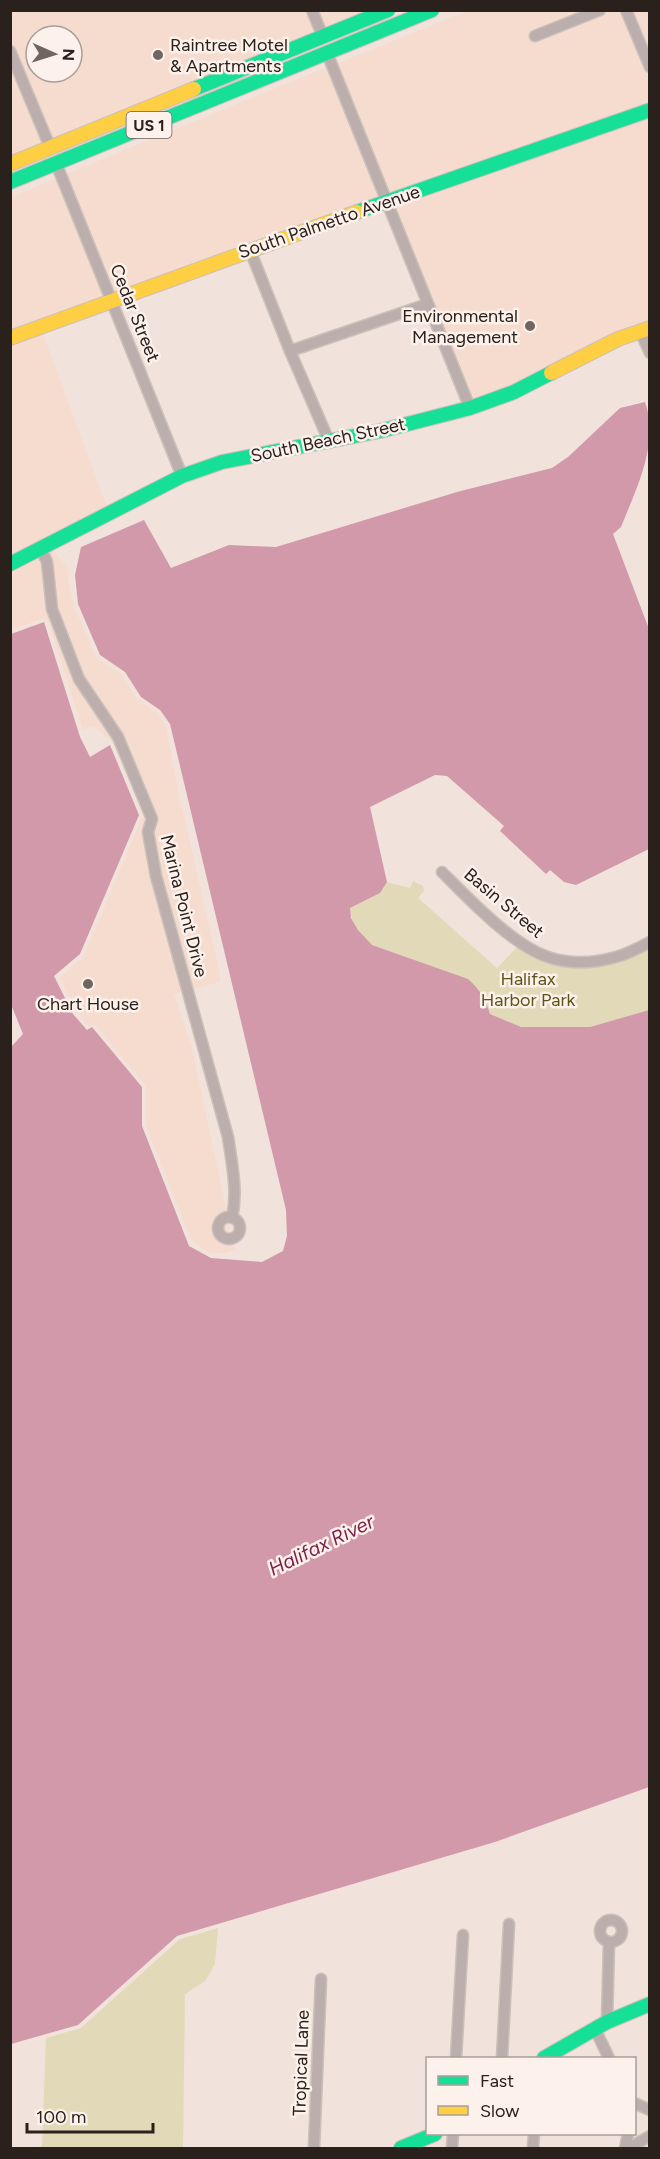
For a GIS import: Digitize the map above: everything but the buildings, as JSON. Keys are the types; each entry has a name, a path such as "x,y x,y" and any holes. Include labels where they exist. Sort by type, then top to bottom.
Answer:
{"street":[{"path":"299,64 319,47 323,37 312,10"},
{"name":"US 1","path":"10,164 388,10"},
{"name":"US 1","path":"10,182 432,10"},
{"path":"535,36 600,10"},
{"path":"626,10 650,67"},
{"path":"353,25 330,44 327,53 470,408"},
{"path":"10,51 50,147 48,158 33,172"},
{"name":"South Palmetto Avenue","path":"10,338 250,249 650,110"},
{"path":"56,163 59,155 83,134"},
{"name":"Cedar Street","path":"56,163 182,476"},
{"path":"250,249 328,441"},
{"path":"290,351 428,304"},
{"path":"645,329 650,352"},
{"name":"South Beach Street","path":"10,564 182,476 222,462 380,431 470,408 514,392 618,339 645,329"},
{"name":"Marina Point Drive","path":"41,549 47,562 52,609 78,679 118,737 152,819 148,832 156,876 228,1137 236,1202 232,1218"},
{"name":"Basin Street","path":"442,872 473,902 530,950 551,958 573,962 596,961 617,957 650,942"},
{"path":"502,2057 509,1924"},
{"path":"456,2057 463,1935"},
{"path":"609,1942 601,2026 609,2057"},
{"name":"Tropical Lane","path":"314,2148 321,1979"},
{"path":"546,2057 601,2026 650,2004"},
{"path":"636,2104 650,2110"},
{"path":"401,2148 430,2135"},
{"path":"627,2148 650,2136"}],"shaded area":[{"path":"11,10 307,11 315,31 52,138 30,84 84,84 84,24 24,24 24,70 11,38"},
{"path":"317,11 367,11 324,28"},
{"path":"467,11 588,11 529,33 533,41 612,11 620,11 649,79 649,105 389,196 336,64"},
{"path":"631,11 649,11 649,55"},
{"path":"10,64 43,142 11,155 10,155"},
{"path":"327,67 380,200 115,295 66,174"},
{"path":"649,114 649,323 473,403 393,204"},
{"path":"57,178 106,298 11,333 11,197"},
{"path":"42,331 108,510 11,557 11,342"},
{"path":"52,548 70,571 68,580 74,606 96,657 122,675 137,699 157,712 166,726 178,790 220,974 220,982 174,994 192,1048 235,1250 224,1253 211,1253 197,1245 190,1237 146,1126 146,1086 95,1025 88,1025 77,1012 60,978 84,956 143,815 114,744 94,726 83,730 48,621 42,619 11,630 11,569 39,555 43,563 47,611 114,739 153,833 157,821 83,677 57,609 52,562 47,551"}],"green space":[{"name":"Halifax Harbor Park","path":"413,881 423,886 424,891 418,898 497,968 521,943 530,949 596,961 649,942 649,1010 590,1027 520,1027 490,1014 486,1000 372,945 354,924 350,908 380,893 387,882 410,888"},
{"path":"218,1928 215,1964 205,1981 185,1994 183,2148 34,2148 42,2146 46,2038 81,2028 180,1939"}],"water":[{"name":"Halifax River","path":"645,402 650,433 648,450 639,482 621,527 613,534 649,629 649,849 576,885 564,882 550,870 546,874 500,831 504,826 447,776 435,775 370,807 387,882 380,893 350,908 351,918 358,930 372,945 468,979 482,995 490,1014 521,1027 590,1027 649,1010 649,1787 495,1842 177,1936 78,2025 11,2044 10,1048 23,1034 10,1002 11,634 44,622 80,737 90,757 110,745 139,815 80,954 54,976 73,1014 87,1030 92,1027 142,1087 142,1126 189,1246 211,1258 262,1262 283,1251 287,1236 286,1210 170,724 160,710 141,697 125,672 100,655 78,604 75,575 81,547 144,520 171,568 229,545 276,547 457,492 552,468 568,457 620,408"}],"traffic: fast":[{"path":"194,89 388,10"},
{"path":"10,182 432,10"},
{"path":"357,212 650,110"},
{"path":"10,564 182,476 222,462 380,431 470,408 514,392 551,373"},
{"path":"546,2057 607,2022 650,2004"},
{"path":"401,2148 433,2135"}],"traffic: slow":[{"path":"10,164 194,89"},
{"path":"10,338 357,212"},
{"path":"551,373 618,339 650,328"}],"place":[{"name":"Raintree Motel & Apartments","path":"158,55"},
{"name":"Environmental Management","path":"530,326"},
{"name":"Chart House","path":"88,984"}]}
